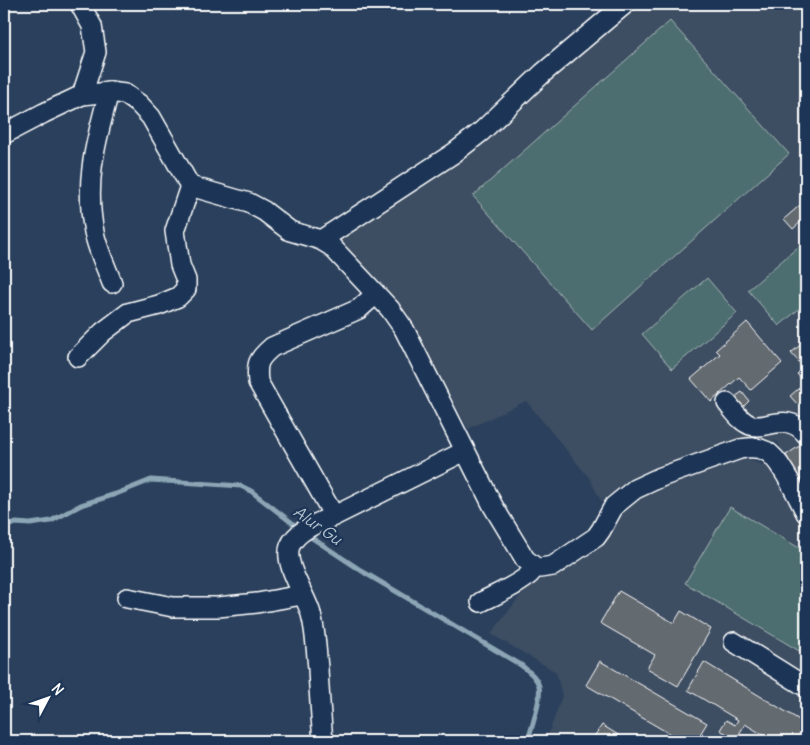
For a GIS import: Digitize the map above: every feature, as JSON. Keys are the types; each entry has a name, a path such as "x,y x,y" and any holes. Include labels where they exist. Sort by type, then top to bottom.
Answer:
{"street":[{"path":"80,4 92,26 96,52 82,96"},
{"path":"321,240 454,153 481,132 543,73 625,4"},
{"path":"109,92 90,171 89,203 94,234 112,283"},
{"path":"4,134 44,112 82,96 109,92 125,94 139,104 151,117 190,186 249,203 264,211 290,231 321,240 331,246 390,309 404,329 493,506 525,559 535,567 553,566 596,537 614,506 635,489 661,477 749,447 766,451 773,456 806,513"},
{"path":"78,357 103,332 128,313 160,305 178,297 186,290 186,280 180,265 175,231 190,186"},
{"path":"334,516 258,382 256,369 261,356 272,347 359,309 375,294"},
{"path":"727,403 741,420 750,425 758,427 787,422 795,425 806,434"},
{"path":"323,741 315,631 311,612 302,595 288,558 290,547 296,536 314,525 465,451"},
{"path":"481,602 524,579 533,572 535,567"},
{"path":"127,598 173,607 218,607 257,603 302,595"},
{"path":"734,642 806,687"}],"shaded area":[{"path":"635,4 806,4 806,496 788,468 778,442 744,437 629,482 601,501 590,479 526,401 468,429 410,320 338,239 547,78"},
{"path":"742,458 767,466 806,529 806,741 546,741 562,696 556,672 491,634 526,588 586,552 617,525 626,506 642,496"}],"green space":[{"path":"670,21 789,154 592,330 473,196"},
{"path":"806,240 806,303 779,326 748,290"},
{"path":"707,278 737,313 672,369 642,334"},
{"path":"730,507 806,552 806,655 685,583"}],"building":[{"path":"806,200 806,220 805,218 793,229 784,219"},
{"path":"747,322 782,363 751,390 739,377 711,402 691,379 720,354 716,350"},
{"path":"806,340 806,397 798,405 790,396 805,383 797,374 804,368 791,353"},
{"path":"742,392 749,401 743,407 735,397"},
{"path":"801,445 806,453 806,489 786,455"},
{"path":"619,591 674,623 681,611 711,629 678,686 647,668 655,655 600,623"},
{"path":"600,661 707,723 696,741 682,741 586,685"},
{"path":"704,662 806,724 806,741 773,741 745,724 735,741 714,741 718,734 726,739 729,735 720,730 726,720 735,725 738,720 688,690"},
{"path":"602,725 628,741 591,741"}],"waterway":[{"name":"Alur Gu","path":"4,527 16,523 30,524 51,521 81,505 151,480 241,486 251,491 300,529"},
{"name":"Alur Gu","path":"306,534 365,573 521,665 529,672 538,683 540,692 528,741"}]}
